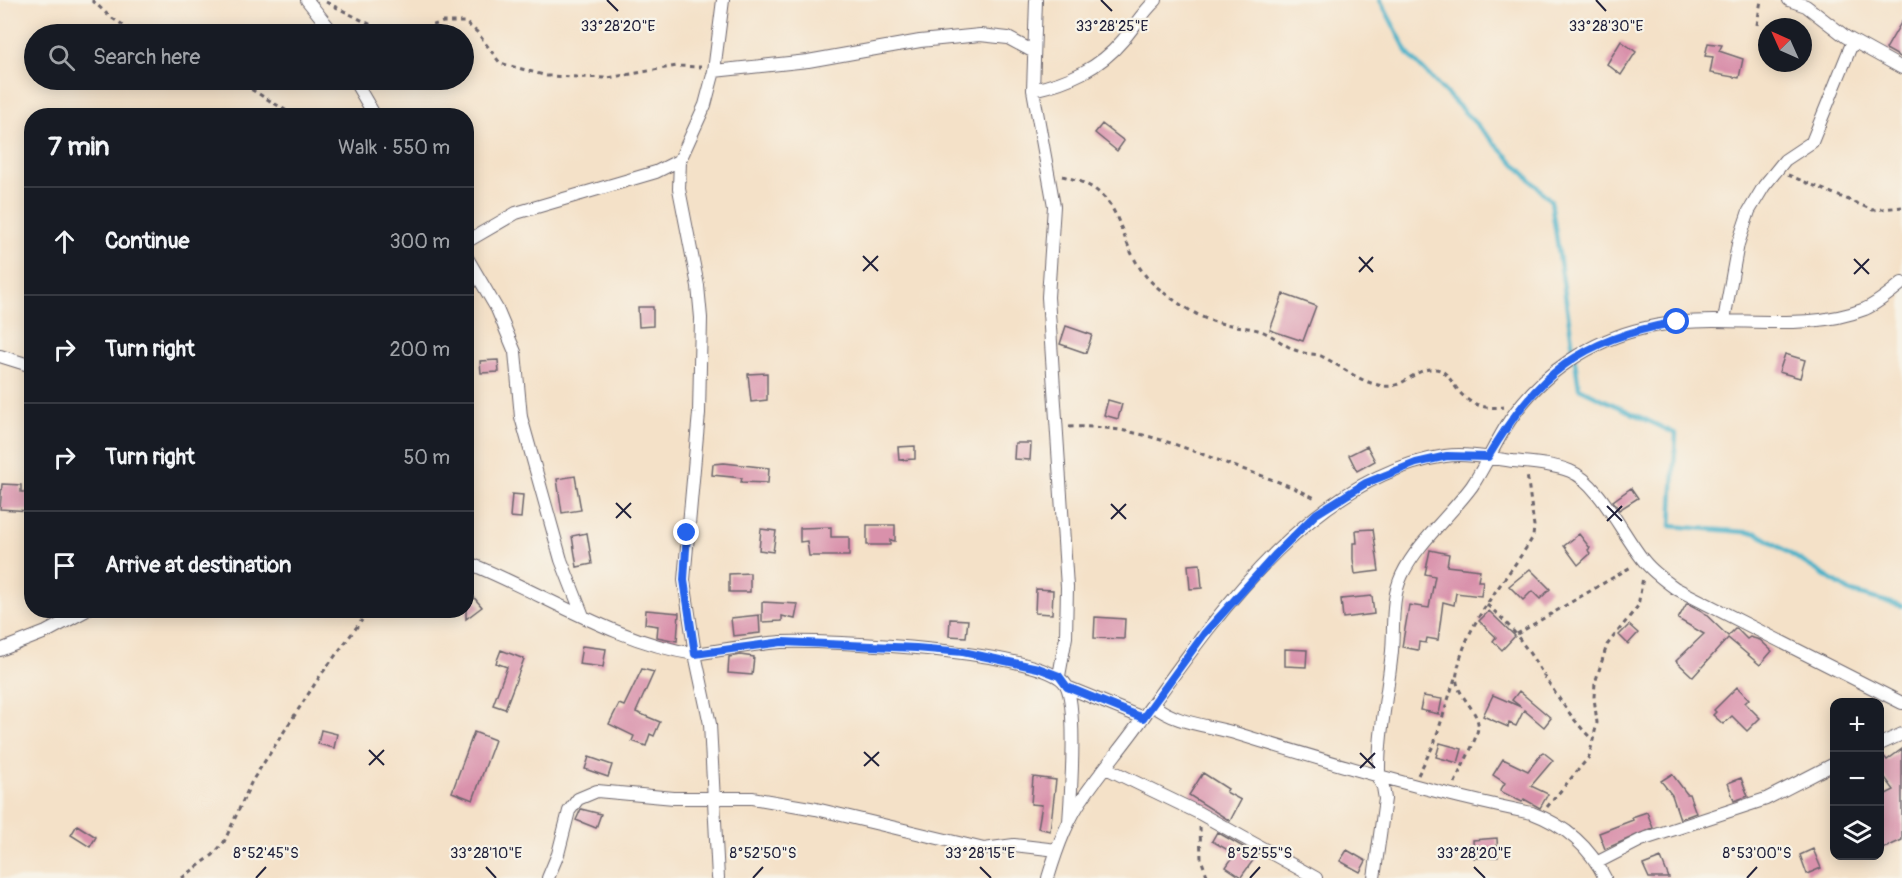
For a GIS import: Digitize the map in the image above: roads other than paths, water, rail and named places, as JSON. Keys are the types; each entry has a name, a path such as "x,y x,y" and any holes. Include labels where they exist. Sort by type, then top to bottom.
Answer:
{"street":[{"path":"307,0 326,24"},
{"path":"718,878 716,798 710,724 695,654 684,580 699,413 700,318 698,286 679,189 680,160 705,105 714,70 723,0"},
{"path":"1036,0 1033,90 1054,206 1048,297 1066,576 1066,637 1059,676"},
{"path":"1033,90 1072,79 1100,62 1121,43 1156,0"},
{"path":"1789,0 1806,6 1853,41 1902,68"},
{"path":"714,70 808,61 920,41 980,35 1008,38 1034,52"},
{"path":"1724,320 1742,230 1755,200 1785,160 1812,142 1853,41"},
{"path":"360,90 370,108"},
{"path":"474,237 516,213 656,172 680,160"},
{"path":"474,270 502,319 515,352 521,417 526,439 561,560 583,616"},
{"path":"1374,878 1384,799 1383,787 1378,777 1378,749 1392,652 1396,593 1402,574 1472,486 1521,405 1562,367 1601,342 1645,328 1677,322 1826,320 1867,308 1902,283"},
{"path":"0,356 24,364"},
{"path":"1048,878 1057,850 1086,792 1204,634 1248,584 1316,514 1366,483 1416,463 1447,456 1488,457 1527,462 1561,468 1583,478 1603,501 1644,561 1675,588 1694,600 1902,702"},
{"path":"474,565 583,616 657,647 695,654 782,642 963,652 1038,668 1059,676 1067,687 1072,753 1070,822"},
{"path":"0,650 46,632 72,618"},
{"path":"1067,687 1143,718"},
{"path":"1153,705 1163,713 1177,719 1225,730 1378,777 1541,816 1565,830 1598,862 1605,878"},
{"path":"1884,742 1902,734"},
{"path":"1598,862 1641,840 1766,799 1830,766"},
{"path":"1106,768 1199,813 1316,878"},
{"path":"548,878 558,854 569,811 578,799 597,791 674,798 752,798 816,809 984,849 1014,845 1057,850"}],"waterway":[{"path":"1380,0 1409,55 1551,201 1579,388 1676,434 1671,526 1757,533 1851,592 1902,606"}]}
